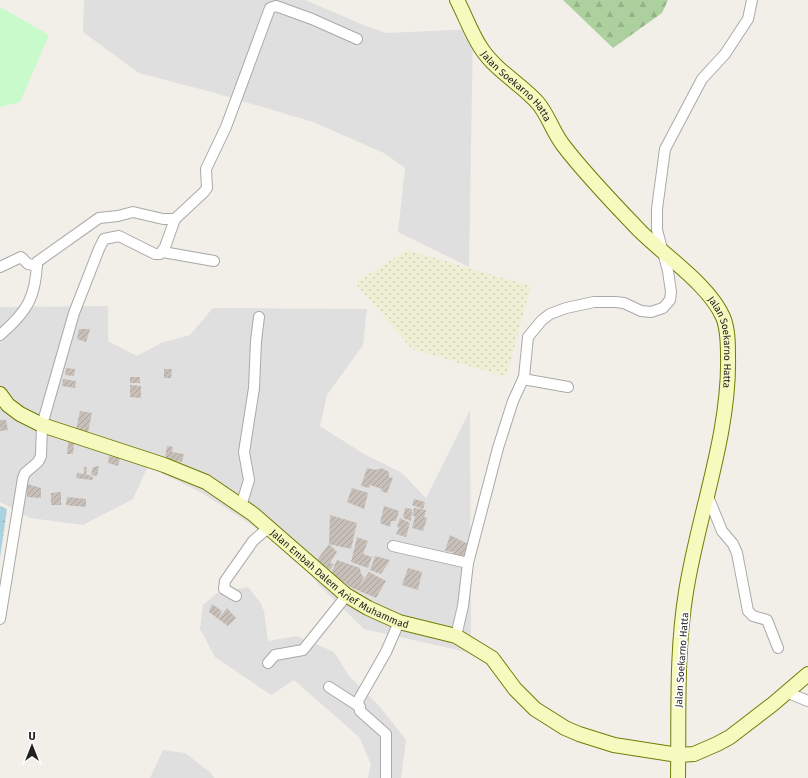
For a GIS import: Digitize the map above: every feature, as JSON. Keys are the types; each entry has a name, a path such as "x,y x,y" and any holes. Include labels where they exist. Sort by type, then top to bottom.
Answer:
{"street":[{"name":"Jalan Soekarno Hatta","path":"458,0 481,48 501,70 521,86 540,106 566,149 642,232 714,302 723,318 728,339 728,378 723,418 686,593 678,681 678,778"},
{"path":"456,636 463,606 468,563 498,448 523,379 528,337 550,314 566,308 600,302 624,303 641,311 651,312 663,308 670,300 671,292 666,262 656,230 656,209 666,149 702,79 725,54 748,18 752,0"},
{"path":"163,252 175,218 207,188 206,169 226,127 270,8 276,6 298,14 357,40"},
{"path":"0,335 22,315 30,303 35,289 37,262 80,233 99,218 118,216 133,212 163,219 175,218"},
{"path":"0,619 18,494 26,473 41,456 42,425 74,313 104,240 119,236 155,254 160,254 163,252 214,261"},
{"path":"0,267 21,257 28,264 37,266"},
{"path":"241,506 249,480 244,452 254,388 256,341 259,317"},
{"path":"523,379 568,387"},
{"name":"Jalan Embah Dalem Arief Muhammad","path":"0,394 8,405 20,414 42,425 120,450 186,473 206,482 269,527 347,596 368,608 400,622 456,636 492,658 515,689 535,709 565,728 614,746 678,755 694,754 717,744 773,704 808,674"},
{"path":"707,494 722,531 733,544 737,554 748,611 753,616 767,620 778,648"},
{"path":"236,596 224,589 225,581 253,541 269,527"},
{"path":"393,546 468,563"},
{"path":"268,663 276,655 303,650 347,596"},
{"path":"386,778 386,734 360,711 358,701 386,652 400,622"},
{"path":"329,687 360,707"},
{"path":"786,692 808,701"}],"shaded area":[{"path":"84,0 305,0 366,26 387,33 473,29 469,267 398,232 405,168 384,153 313,122 215,93 139,73 83,32"},
{"path":"108,306 108,341 137,356 161,343 190,335 213,308 367,309 363,345 327,395 320,426 364,454 402,473 426,498 470,410 471,653 364,629 320,586 286,547 202,493 148,466 133,499 83,525 30,518 0,502 0,307"},
{"path":"248,587 260,602 264,611 268,641 297,636 334,652 349,676 381,708 406,740 401,778 368,778 371,764 359,737 294,680 271,695 215,657 200,629 203,605 217,593"},
{"path":"163,750 185,753 211,773 214,778 150,778"}],"green space":[{"path":"563,0 668,0 662,13 613,48"},
{"path":"0,7 49,35 20,102 0,107"},
{"path":"407,250 531,286 506,377 412,349 355,283"}],"water":[{"path":"0,506 7,509 0,558"}],"building":[{"path":"79,329 90,329 86,342 77,339"},
{"path":"66,368 75,369 74,376 65,375"},
{"path":"164,369 172,369 171,378 164,378"},
{"path":"130,377 140,377 140,383 130,383"},
{"path":"63,379 76,381 75,388 62,386"},
{"path":"130,385 141,386 141,398 130,397"},
{"path":"80,411 92,413 88,432 76,430"},
{"path":"0,420 6,420 8,430 0,431"},
{"path":"68,442 74,443 73,454 67,454"},
{"path":"167,446 173,447 172,452 184,454 182,462 165,459"},
{"path":"109,456 120,458 118,466 108,463"},
{"path":"99,466 97,476 91,475 93,467"},
{"path":"84,467 87,467 86,474 93,477 92,480 76,478 77,473 84,474"},
{"path":"367,468 376,470 381,468 389,472 389,477 393,478 387,493 381,491 382,489 370,485 369,488 361,486"},
{"path":"27,484 41,488 41,498 27,497"},
{"path":"352,488 368,493 364,509 347,502"},
{"path":"61,492 61,505 51,505 51,493"},
{"path":"67,497 86,499 86,507 66,505"},
{"path":"414,499 425,502 423,509 412,505"},
{"path":"384,506 399,511 396,521 391,521 390,527 380,523"},
{"path":"405,508 412,509 411,521 403,518"},
{"path":"414,508 426,510 424,517 427,518 423,531 412,528 415,516 412,516"},
{"path":"330,515 357,523 351,549 329,544"},
{"path":"400,518 410,523 406,537 396,534 399,528 397,526"},
{"path":"450,535 472,546 465,559 453,556 453,552 445,551"},
{"path":"357,537 368,541 363,554 372,557 368,568 351,562"},
{"path":"329,544 337,552 330,563 334,564 330,570 317,560"},
{"path":"375,556 390,560 381,574 370,570"},
{"path":"337,560 360,568 361,574 364,577 359,587 369,572 386,581 376,598 348,586 346,583 330,575"},
{"path":"408,568 422,572 418,590 402,585"},
{"path":"212,604 222,611 218,619 209,612"},
{"path":"227,608 236,618 228,626 218,619"}]}
